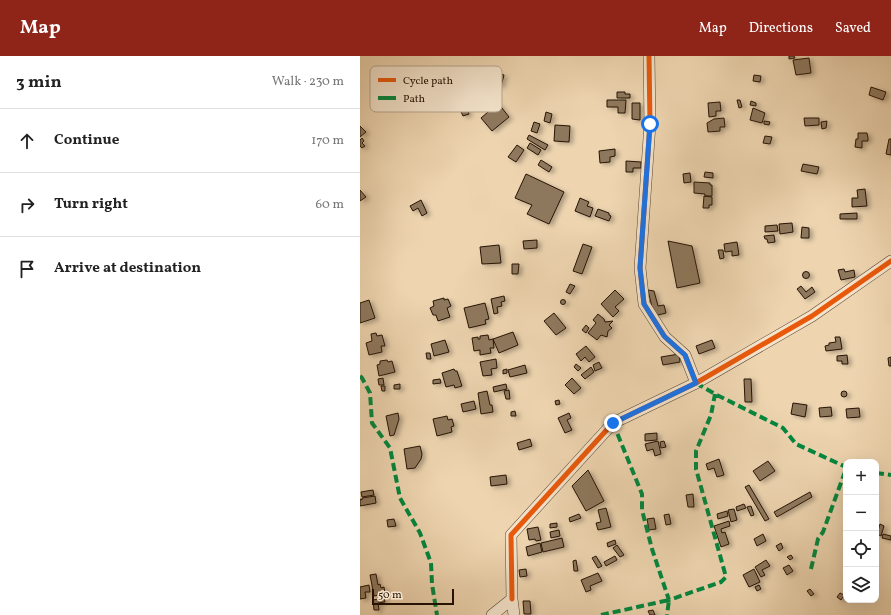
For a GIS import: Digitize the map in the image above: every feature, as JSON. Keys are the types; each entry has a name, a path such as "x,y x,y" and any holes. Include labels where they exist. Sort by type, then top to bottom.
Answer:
{"street":[{"path":"649,56 650,124 640,268 644,304 664,336 685,355 696,383"},
{"path":"514,615 512,599 511,535 613,423 696,383 812,316 891,261"},
{"path":"492,615 512,599"}],"building":[{"path":"789,56 794,56 795,58 789,59"},
{"path":"809,58 811,73 796,75 793,60"},
{"path":"754,75 761,76 760,82 753,81"},
{"path":"871,87 886,92 883,100 869,95"},
{"path":"617,92 625,92 625,94 630,94 630,98 617,98"},
{"path":"607,100 626,100 625,113 618,113 618,107 607,107"},
{"path":"737,100 740,100 742,107 739,108"},
{"path":"751,101 756,103 756,106 750,105"},
{"path":"720,102 721,111 716,111 716,116 709,117 708,103"},
{"path":"632,103 640,103 640,120 632,119"},
{"path":"502,108 509,117 492,131 481,118 488,112 502,112"},
{"path":"753,108 765,113 762,123 750,120"},
{"path":"461,112 468,112 469,114 463,116"},
{"path":"546,112 552,114 550,123 544,121"},
{"path":"724,118 725,127 720,127 720,131 708,132 707,123 714,119"},
{"path":"804,118 819,118 819,125 805,126"},
{"path":"764,121 770,122 769,125 764,124"},
{"path":"827,121 826,128 822,129 821,122"},
{"path":"534,122 540,124 537,133 531,131"},
{"path":"555,125 570,126 569,142 554,141"},
{"path":"360,126 366,132 360,137"},
{"path":"858,133 867,133 868,141 862,141 862,148 855,147 856,139 858,139"},
{"path":"529,135 548,145 545,150 527,139"},
{"path":"765,136 772,137 770,144 763,143"},
{"path":"362,138 364,141 362,143 365,146 362,148 360,146 360,140"},
{"path":"889,139 891,139 891,155 886,154"},
{"path":"530,143 541,150 538,155 527,148"},
{"path":"517,145 524,150 516,162 508,157"},
{"path":"615,149 615,156 610,157 610,162 600,163 599,151"},
{"path":"541,160 552,167 549,172 538,165"},
{"path":"626,161 641,162 641,168 633,168 633,172 626,172"},
{"path":"803,164 819,167 817,174 801,171"},
{"path":"705,172 713,173 713,178 704,177"},
{"path":"690,173 691,182 684,183 683,174"},
{"path":"526,174 564,192 549,224 527,214 532,205 515,198"},
{"path":"694,182 710,183 710,185 712,185 712,196 694,193"},
{"path":"865,189 867,206 852,207 852,198 858,198 857,190"},
{"path":"360,190 366,197 360,201"},
{"path":"704,196 712,197 712,205 709,205 709,208 703,208"},
{"path":"580,198 589,202 587,206 593,208 590,217 575,211"},
{"path":"421,200 427,213 422,216 418,208 413,211 410,206"},
{"path":"598,209 609,213 611,216 609,221 595,216"},
{"path":"857,213 857,219 840,219 840,214"},
{"path":"792,223 793,232 780,234 779,224"},
{"path":"777,225 778,231 765,232 765,226"},
{"path":"802,227 809,228 809,238 801,238"},
{"path":"774,235 775,242 768,243 764,236"},
{"path":"537,240 537,248 524,249 523,241"},
{"path":"668,241 692,246 700,283 677,288"},
{"path":"737,242 739,255 732,256 732,251 725,252 724,244"},
{"path":"583,244 592,247 582,274 573,271"},
{"path":"499,245 501,263 482,264 480,247"},
{"path":"718,250 723,250 724,258 720,259"},
{"path":"512,264 519,264 518,274 512,274"},
{"path":"844,269 845,272 854,270 855,277 841,280 838,270"},
{"path":"806,272 809,275 806,278 803,275"},
{"path":"570,284 575,286 570,294 566,292"},
{"path":"801,286 806,292 812,287 815,292 805,299 797,289"},
{"path":"615,290 624,299 615,307 619,311 613,317 601,304"},
{"path":"648,290 654,291 658,306 664,305 666,313 654,316"},
{"path":"504,296 505,301 501,302 502,306 497,307 498,313 494,314 491,299"},
{"path":"444,298 444,300 448,299 451,306 447,308 450,317 438,321 436,315 433,315 430,308 434,306 433,301"},
{"path":"563,299 566,302 563,305 560,302"},
{"path":"369,300 375,318 360,323 360,303"},
{"path":"485,303 489,319 485,320 486,324 469,328 464,308"},
{"path":"554,313 566,328 556,335 544,321"},
{"path":"598,314 604,319 605,322 613,321 609,325 612,328 608,331 607,337 601,335 597,340 588,333 596,323 593,320"},
{"path":"586,325 589,328 586,333 582,330"},
{"path":"513,332 518,345 499,353 493,339"},
{"path":"376,333 377,336 382,335 385,346 381,346 382,352 369,355 366,343 372,341 371,334"},
{"path":"488,335 489,340 493,339 494,348 490,348 491,353 480,355 480,350 474,351 472,338 478,337 478,339 480,339 480,336"},
{"path":"835,337 840,337 842,349 826,351 825,346 829,345 829,343 836,342"},
{"path":"445,340 449,352 434,356 431,344"},
{"path":"712,340 715,348 699,354 696,346"},
{"path":"586,346 595,357 589,362 585,357 581,361 576,354"},
{"path":"426,353 430,353 431,359 427,359"},
{"path":"679,354 680,362 663,365 661,357"},
{"path":"847,355 848,364 842,364 842,361 837,361 837,356"},
{"path":"891,357 891,366 889,366 888,358"},
{"path":"496,359 497,368 491,369 492,375 483,376 480,362"},
{"path":"387,360 388,362 392,361 395,372 379,376 377,365 380,364 380,361"},
{"path":"599,362 602,368 595,371 593,365"},
{"path":"576,364 581,368 578,371 574,367"},
{"path":"525,365 527,373 510,377 508,370"},
{"path":"591,367 594,372 585,379 581,375"},
{"path":"454,369 457,371 462,386 455,388 454,385 446,387 442,373"},
{"path":"507,369 507,373 503,374 503,370"},
{"path":"383,378 384,385 379,385 378,379"},
{"path":"572,378 581,388 574,394 565,385"},
{"path":"440,379 441,383 433,384 433,380"},
{"path":"744,379 751,379 752,402 745,402"},
{"path":"400,384 400,389 394,389 394,385"},
{"path":"506,384 507,389 494,392 493,387"},
{"path":"381,386 385,386 385,391 382,391"},
{"path":"509,390 510,399 506,399 504,391"},
{"path":"487,391 493,412 481,414 478,393"},
{"path":"844,391 847,394 844,397 841,394"},
{"path":"559,400 560,404 556,405 555,401"},
{"path":"474,401 476,409 463,412 461,404"},
{"path":"793,403 807,405 805,417 791,414"},
{"path":"831,407 832,416 820,417 819,408"},
{"path":"859,408 860,417 847,418 846,409"},
{"path":"515,411 516,416 511,416 511,412"},
{"path":"398,413 399,419 394,435 390,436 386,416"},
{"path":"569,413 571,418 567,420 572,430 565,433 558,418"},
{"path":"447,416 448,420 452,419 454,426 451,427 452,432 437,436 433,419"},
{"path":"657,433 657,440 645,441 645,434"},
{"path":"530,439 532,446 519,450 517,443"},
{"path":"658,441 661,454 655,456 653,449 647,451 645,444"},
{"path":"664,441 666,447 661,448 660,442"},
{"path":"420,446 422,454 421,459 415,468 407,469 404,449"},
{"path":"719,459 724,475 717,477 714,468 708,470 706,464"},
{"path":"768,461 775,471 760,481 753,471"},
{"path":"588,470 604,501 586,511 572,486"},
{"path":"506,475 507,484 491,486 490,477"},
{"path":"749,485 769,519 765,521 745,487"},
{"path":"373,490 374,495 362,497 361,492"},
{"path":"810,492 812,497 777,517 774,512"},
{"path":"693,494 694,507 688,507 686,495"},
{"path":"375,496 376,503 360,506 360,499 362,500 362,498"},
{"path":"744,504 746,508 737,511 736,507"},
{"path":"751,506 754,515 751,516 747,507"},
{"path":"606,508 611,527 598,530 596,523 601,522 598,510"},
{"path":"734,509 737,520 731,522 728,510"},
{"path":"727,511 728,516 718,519 717,514"},
{"path":"579,514 581,518 570,522 569,518"},
{"path":"669,514 671,524 666,525 664,515"},
{"path":"654,518 656,529 649,530 647,519"},
{"path":"394,519 396,526 388,527 387,520"},
{"path":"729,521 730,526 721,529 722,533 725,532 729,544 721,547 714,526"},
{"path":"557,523 557,527 550,528 550,524"},
{"path":"880,524 884,526 881,536 879,535"},
{"path":"538,527 541,540 529,540 527,529"},
{"path":"559,530 560,536 551,538 550,532"},
{"path":"763,534 766,541 757,546 754,539"},
{"path":"883,534 891,536 891,540 882,538"},
{"path":"562,538 564,547 543,552 541,543"},
{"path":"615,540 616,544 608,547 607,543"},
{"path":"540,543 542,552 528,556 526,547"},
{"path":"781,543 783,548 779,551 776,546"},
{"path":"617,545 624,555 620,557 613,548"},
{"path":"791,555 793,558 790,560 787,557"},
{"path":"596,556 602,566 598,568 592,558"},
{"path":"615,556 617,560 606,566 604,562"},
{"path":"576,560 578,571 574,571 573,561"},
{"path":"766,560 770,566 762,570 765,575 761,577 755,567"},
{"path":"789,565 793,571 787,575 783,568"},
{"path":"526,569 527,576 520,577 519,570"},
{"path":"754,569 760,582 749,587 743,575"},
{"path":"598,573 602,581 590,586 591,590 586,592 581,580"},
{"path":"376,574 378,585 380,584 381,588 384,587 385,594 374,596 370,575"},
{"path":"369,585 370,592 365,592 366,598 360,599 360,587"},
{"path":"759,585 761,589 757,591 755,587"},
{"path":"810,589 814,594 811,596 807,591"},
{"path":"840,593 843,594 841,600 837,597"},
{"path":"384,598 385,602 378,603 379,610 374,610 373,600"},
{"path":"523,601 530,601 531,614 524,614"},
{"path":"653,610 655,615 650,615 648,611"}],"marked path":[{"path":"360,376 370,393 372,423 390,448 400,498 420,533 431,563 432,584 437,615"},
{"path":"696,383 783,428 796,444 843,466"},
{"path":"613,423 642,494 642,510 652,549 669,600 721,582 726,577 696,469 696,451 711,415 715,394"},
{"path":"879,473 891,475"},
{"path":"811,569 818,539 823,532 843,477"},
{"path":"601,615 669,600 667,615"}],"cycle path":[{"path":"649,56 650,124 640,268 644,304 665,337 685,355 696,383"},
{"path":"512,599 511,535 613,423 696,383 812,316 891,261"}],"route":[{"path":"613,423 696,383 685,355 664,336 644,304 640,268 650,124"}]}
